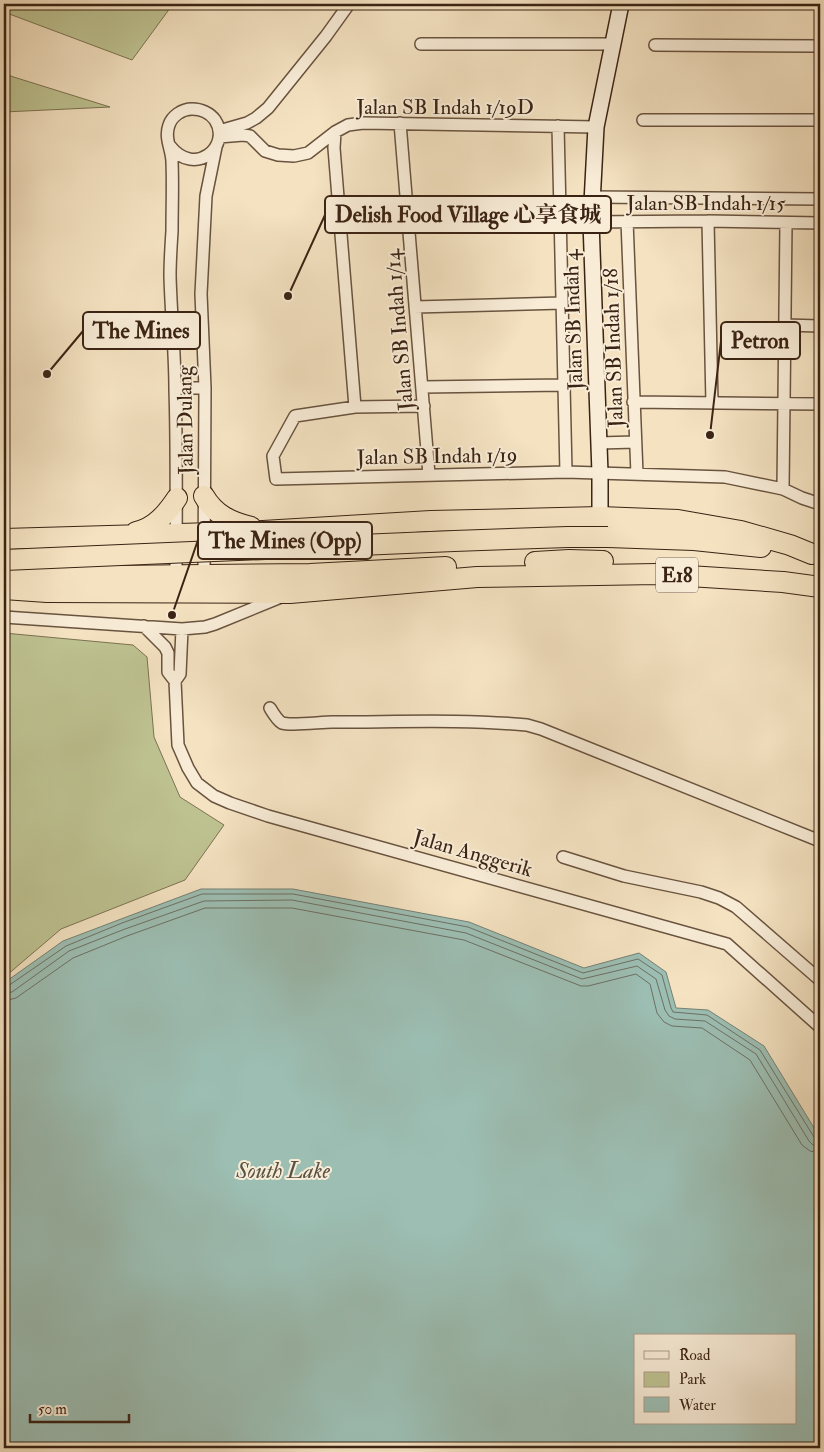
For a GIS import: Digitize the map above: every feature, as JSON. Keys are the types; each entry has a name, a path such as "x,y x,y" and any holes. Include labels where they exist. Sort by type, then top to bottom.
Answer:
{"highway":[{"path":"204,496 209,505 228,520 257,531"},
{"path":"114,536 141,531 153,524 167,513 177,498"},
{"path":"4,539 257,531 431,521 600,517 678,520 741,530 816,554"},
{"path":"246,575 233,565 228,555 229,548 232,541 239,536 257,531"},
{"path":"114,536 136,541 141,553 140,565 135,570 126,575 115,576"},
{"name":"E18","path":"4,560 454,541 608,537 694,540 816,554"},
{"path":"4,577 310,574 569,560 656,562 744,572 783,582"},
{"name":"E18","path":"4,590 290,593 477,577 657,574 783,582 820,587"}],"street":[{"path":"218,138 256,118 268,108 326,36 349,4"},
{"name":"Jalan SB Indah 4","path":"600,517 591,222 592,197 596,126 621,4"},
{"path":"421,44 613,44"},
{"path":"655,45 820,46"},
{"path":"185,110 203,111 210,115 217,125 218,138 210,154 202,159 184,158 176,154 170,146 167,139 168,127 173,118 185,110"},
{"path":"643,120 820,120"},
{"name":"Jalan SB Indah 1/14","path":"400,123 430,475"},
{"name":"Jalan SB Indah 1/19D","path":"218,138 250,136 265,151 278,155 294,156 308,153 335,132 354,124 596,126"},
{"path":"558,126 566,472"},
{"path":"335,132 334,148 355,408 424,406"},
{"name":"Jalan Dulang","path":"204,575 205,388 201,294 206,196 218,138"},
{"name":"Jalan Dulang","path":"170,146 172,160 170,277 177,498 176,575"},
{"path":"592,197 820,199"},
{"path":"408,219 560,215"},
{"name":"Jalan SB Indah 1/18","path":"627,221 637,474"},
{"path":"708,221 712,403"},
{"name":"Jalan SB Indah 1/15","path":"591,222 708,221 820,223"},
{"path":"783,489 786,223"},
{"path":"416,307 562,303"},
{"path":"785,325 820,326"},
{"path":"423,388 564,385"},
{"path":"175,388 205,388"},
{"path":"633,402 820,404"},
{"name":"Jalan SB Indah 1/19","path":"355,408 295,416 273,456 276,479 566,472 725,477 783,489 820,504"},
{"path":"599,443 635,442"},
{"path":"4,617 182,629 206,627 241,615 290,593"},
{"name":"Jalan Anggerik","path":"144,626 165,647 168,653 168,672 175,681 178,745 197,784 214,796 230,804 278,818 727,944 820,1027"},
{"name":"Jalan Anggerik","path":"175,681 180,674 182,629"},
{"path":"270,708 282,723 290,724 324,722 433,722 527,725 820,841"},
{"path":"563,857 624,876 701,892 719,898 736,907 820,980"}],"green space":[{"path":"4,4 173,4 132,60 4,12"},
{"path":"4,74 110,107 4,112"},
{"path":"4,633 133,645 147,657 154,737 180,797 224,825 185,880 61,929 7,975 4,972"}],"water":[{"name":"South Lake","path":"201,889 293,889 469,922 584,968 639,953 666,972 676,1008 708,1010 764,1046 819,1136 819,1448 4,1448 4,983 63,941"}],"place":[{"name":"Delish Food Village 心享食城","path":"288,296"},
{"name":"The Mines","path":"47,374"},
{"name":"Petron","path":"710,435"},
{"name":"The Mines (Opp)","path":"172,615"}]}
